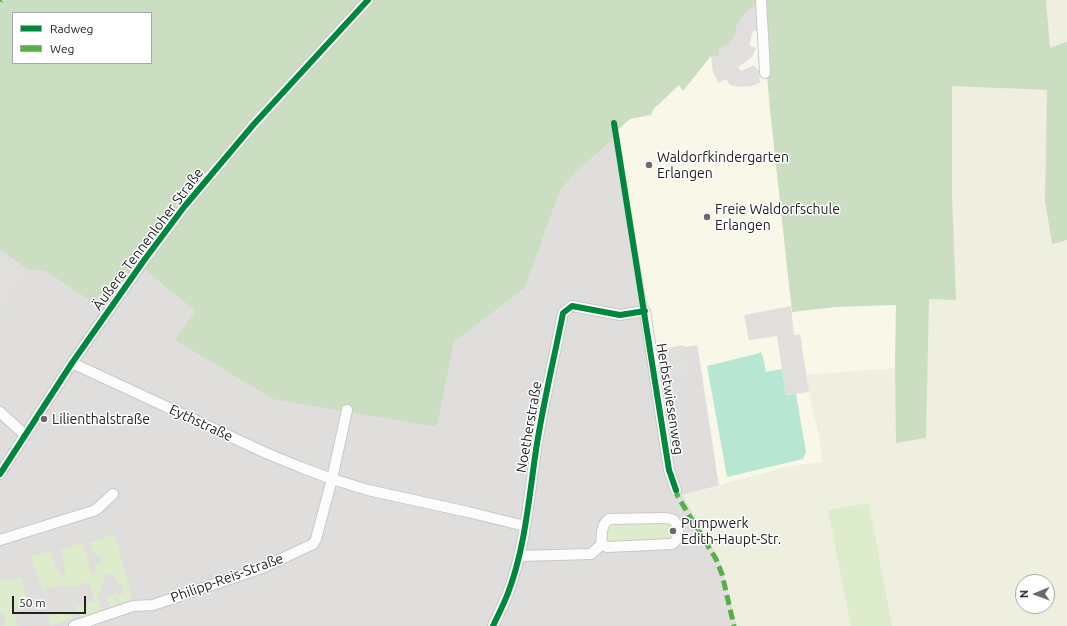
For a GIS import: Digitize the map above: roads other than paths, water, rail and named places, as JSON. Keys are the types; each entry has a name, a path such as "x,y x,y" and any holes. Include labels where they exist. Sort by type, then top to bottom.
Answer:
{"street":[{"name":"Äußere Tennenloher Straße","path":"0,474 72,363 145,259 184,207 254,124 368,0"},
{"path":"761,0 765,73"},
{"name":"Noetherstraße","path":"493,626 508,593 519,556 541,420 563,313 572,306 620,315 645,311"},
{"name":"Herbstwiesenweg","path":"645,311 669,470 676,490"},
{"name":"Eythstraße","path":"72,363 266,453 332,479 368,490 525,526"},
{"path":"332,479 347,410"},
{"path":"0,412 25,435"},
{"name":"Philipp-Reis-Straße","path":"74,626 129,607 137,605 153,605 262,568 313,544 316,539 332,479"},
{"path":"0,540 93,511 113,494"},
{"path":"519,556 591,554 602,544 603,526 609,519 664,518 671,519 677,526 676,540 672,544 607,547 602,544"}],"place":[{"name":"Waldorfkindergarten Erlangen","path":"649,165"},
{"name":"Freie Waldorfschule Erlangen","path":"707,217"},
{"name":"Lilienthalstraße","path":"44,419"},
{"name":"Pumpwerk Edith-Haupt-Str.","path":"673,531"}]}
